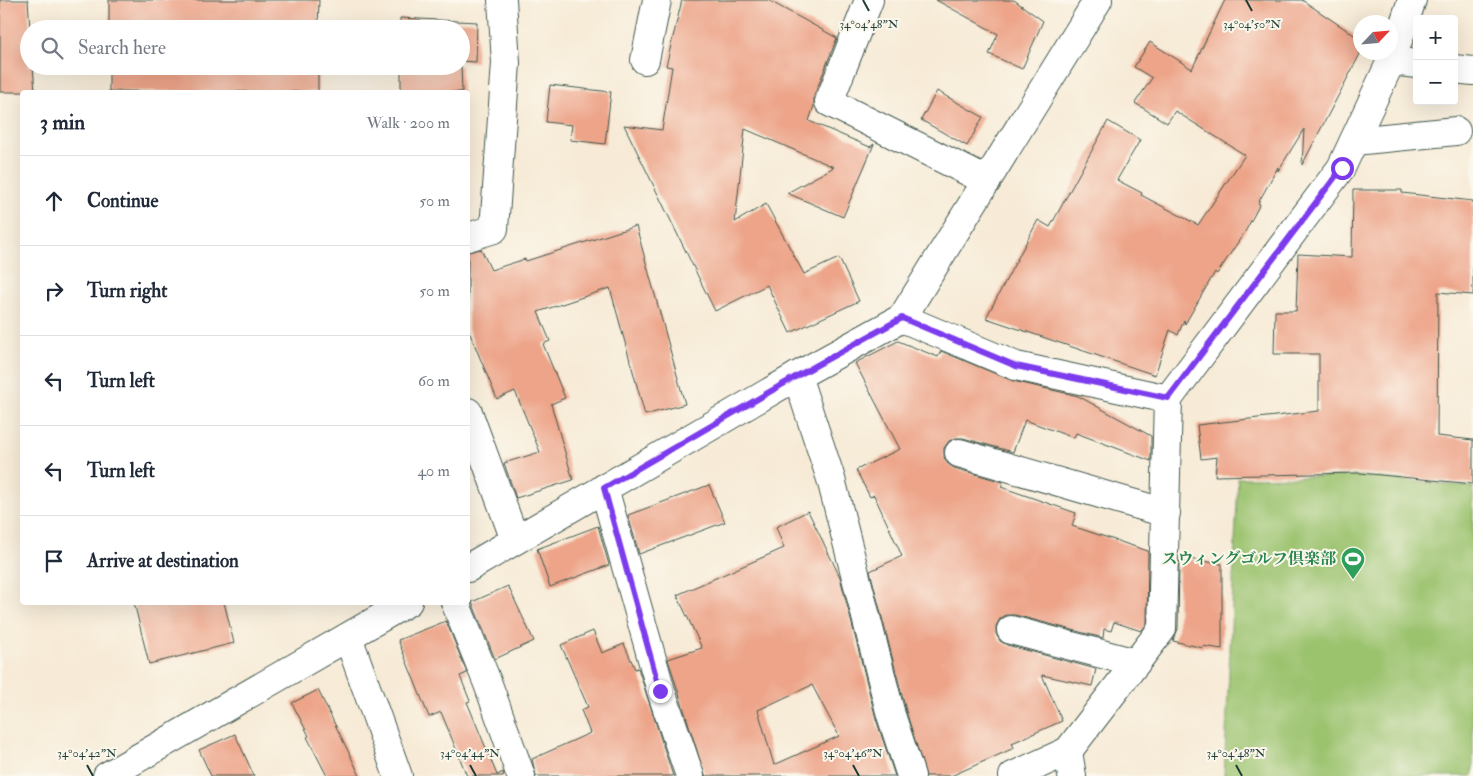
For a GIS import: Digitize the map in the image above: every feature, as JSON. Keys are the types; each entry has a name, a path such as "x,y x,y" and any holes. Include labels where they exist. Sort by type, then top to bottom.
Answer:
{"street":[{"path":"470,236 494,229 506,63 502,0"},
{"path":"646,60 657,0"},
{"path":"868,0 829,102 987,181"},
{"path":"470,567 797,376 902,318 1098,0"},
{"path":"1013,776 1070,763 1136,663 1162,629 1168,398 1342,168 1354,141 1404,63 1412,0"},
{"path":"1458,69 1473,71"},
{"path":"1354,141 1456,131"},
{"path":"902,318 1016,366 1168,398"},
{"path":"797,376 831,479 891,715 911,776"},
{"path":"470,417 515,540"},
{"path":"959,453 1166,513"},
{"path":"604,488 660,691 690,776"},
{"path":"108,776 403,605"},
{"path":"457,605 521,776"},
{"path":"1011,630 1136,663"},
{"path":"348,637 398,776"}],"green space":[{"name":"スウィングゴルフ倶楽部","path":"1361,476 1473,487 1473,776 1224,776 1238,478"}],"building":[{"path":"0,0 28,0 29,20 20,20 20,75 34,75 35,90 0,92"},
{"path":"109,0 319,0 318,20 109,20"},
{"path":"682,0 768,0 837,38 814,96 814,106 809,121 870,147 874,144 843,217 787,193 834,167 745,129 735,222 766,204 804,274 839,258 859,301 790,333 767,285 715,311 624,125 662,130 672,67 666,66"},
{"path":"936,0 1014,0 1043,21 1022,69 989,54 998,34"},
{"path":"1225,0 1302,0 1353,34 1353,60 1357,60 1302,165 1304,129 1278,171 1278,167 1258,203 1260,204 1246,230 1217,274 1215,272 1185,324 1184,320 1178,335 1170,330 1155,375 986,318 1038,220 1050,227 1108,121 1140,140 1117,180 1198,225 1245,155 1175,111 1167,123 1135,103 1152,78 1134,67 1150,42 1192,69"},
{"path":"400,18 438,20 400,20"},
{"path":"470,22 477,22 476,62 470,62"},
{"path":"109,75 318,75 318,90 109,90"},
{"path":"401,75 461,75 462,90 401,90"},
{"path":"550,85 611,92 605,144 570,140 572,125 546,122"},
{"path":"937,91 983,117 967,146 921,120"},
{"path":"1353,190 1402,190 1402,193 1473,201 1473,295 1438,292 1437,436 1473,440 1473,484 1360,473 1215,476 1217,457 1201,459 1197,425 1319,411 1319,354 1274,354 1275,311 1296,311 1298,254 1352,257"},
{"path":"636,226 685,404 645,415 610,288 538,312 550,341 543,344 565,398 551,404 573,480 516,498 504,463 540,452 515,391 497,399 470,334 470,252 481,249 491,270 525,259 526,261"},
{"path":"898,341 938,357 941,351 1013,381 1078,396 1151,436 1151,461 1076,433 1074,438 1025,420 1013,452 963,438 949,441 944,448 944,457 947,463 954,468 1003,482 1001,487 1076,513 1072,526 1148,551 1147,624 1141,631 1114,622 1111,631 1104,629 1103,638 1015,615 1006,615 1000,619 996,626 996,634 1000,641 1007,645 1096,669 1092,686 1042,675 1062,721 1012,743 1014,748 951,776 926,776 906,711 870,571 902,556 874,495 870,497 856,470 900,449 855,363"},
{"path":"709,485 725,522 639,554 628,515"},
{"path":"808,511 840,577 876,719 895,776 705,776 668,659 702,648 677,595 784,548 776,527","holes":["812,685 839,736 774,765 758,710"]},
{"path":"598,526 609,565 550,587 537,549"},
{"path":"1189,559 1222,564 1222,649 1203,646 1203,648 1173,641 1178,629 1179,561 1188,563"},
{"path":"508,586 534,641 495,659 472,602"},
{"path":"135,605 225,605 234,643 149,664"},
{"path":"446,621 467,673 460,676 470,701 467,702 497,775 503,772 504,776 467,776 441,712 429,717 398,640"},
{"path":"593,631 602,653 624,644 635,669 638,668 673,776 536,776 532,759 590,733 581,710 588,707 561,645"},
{"path":"318,690 360,776 327,776 307,737 309,736 292,703"},
{"path":"235,734 254,776 211,776 199,750"}],"place":[{"name":"スウィングゴルフ倶楽部","path":"1353,580"}],"route":[{"path":"660,691 604,488 797,376 902,318 1016,366 1168,398 1342,168"}]}
